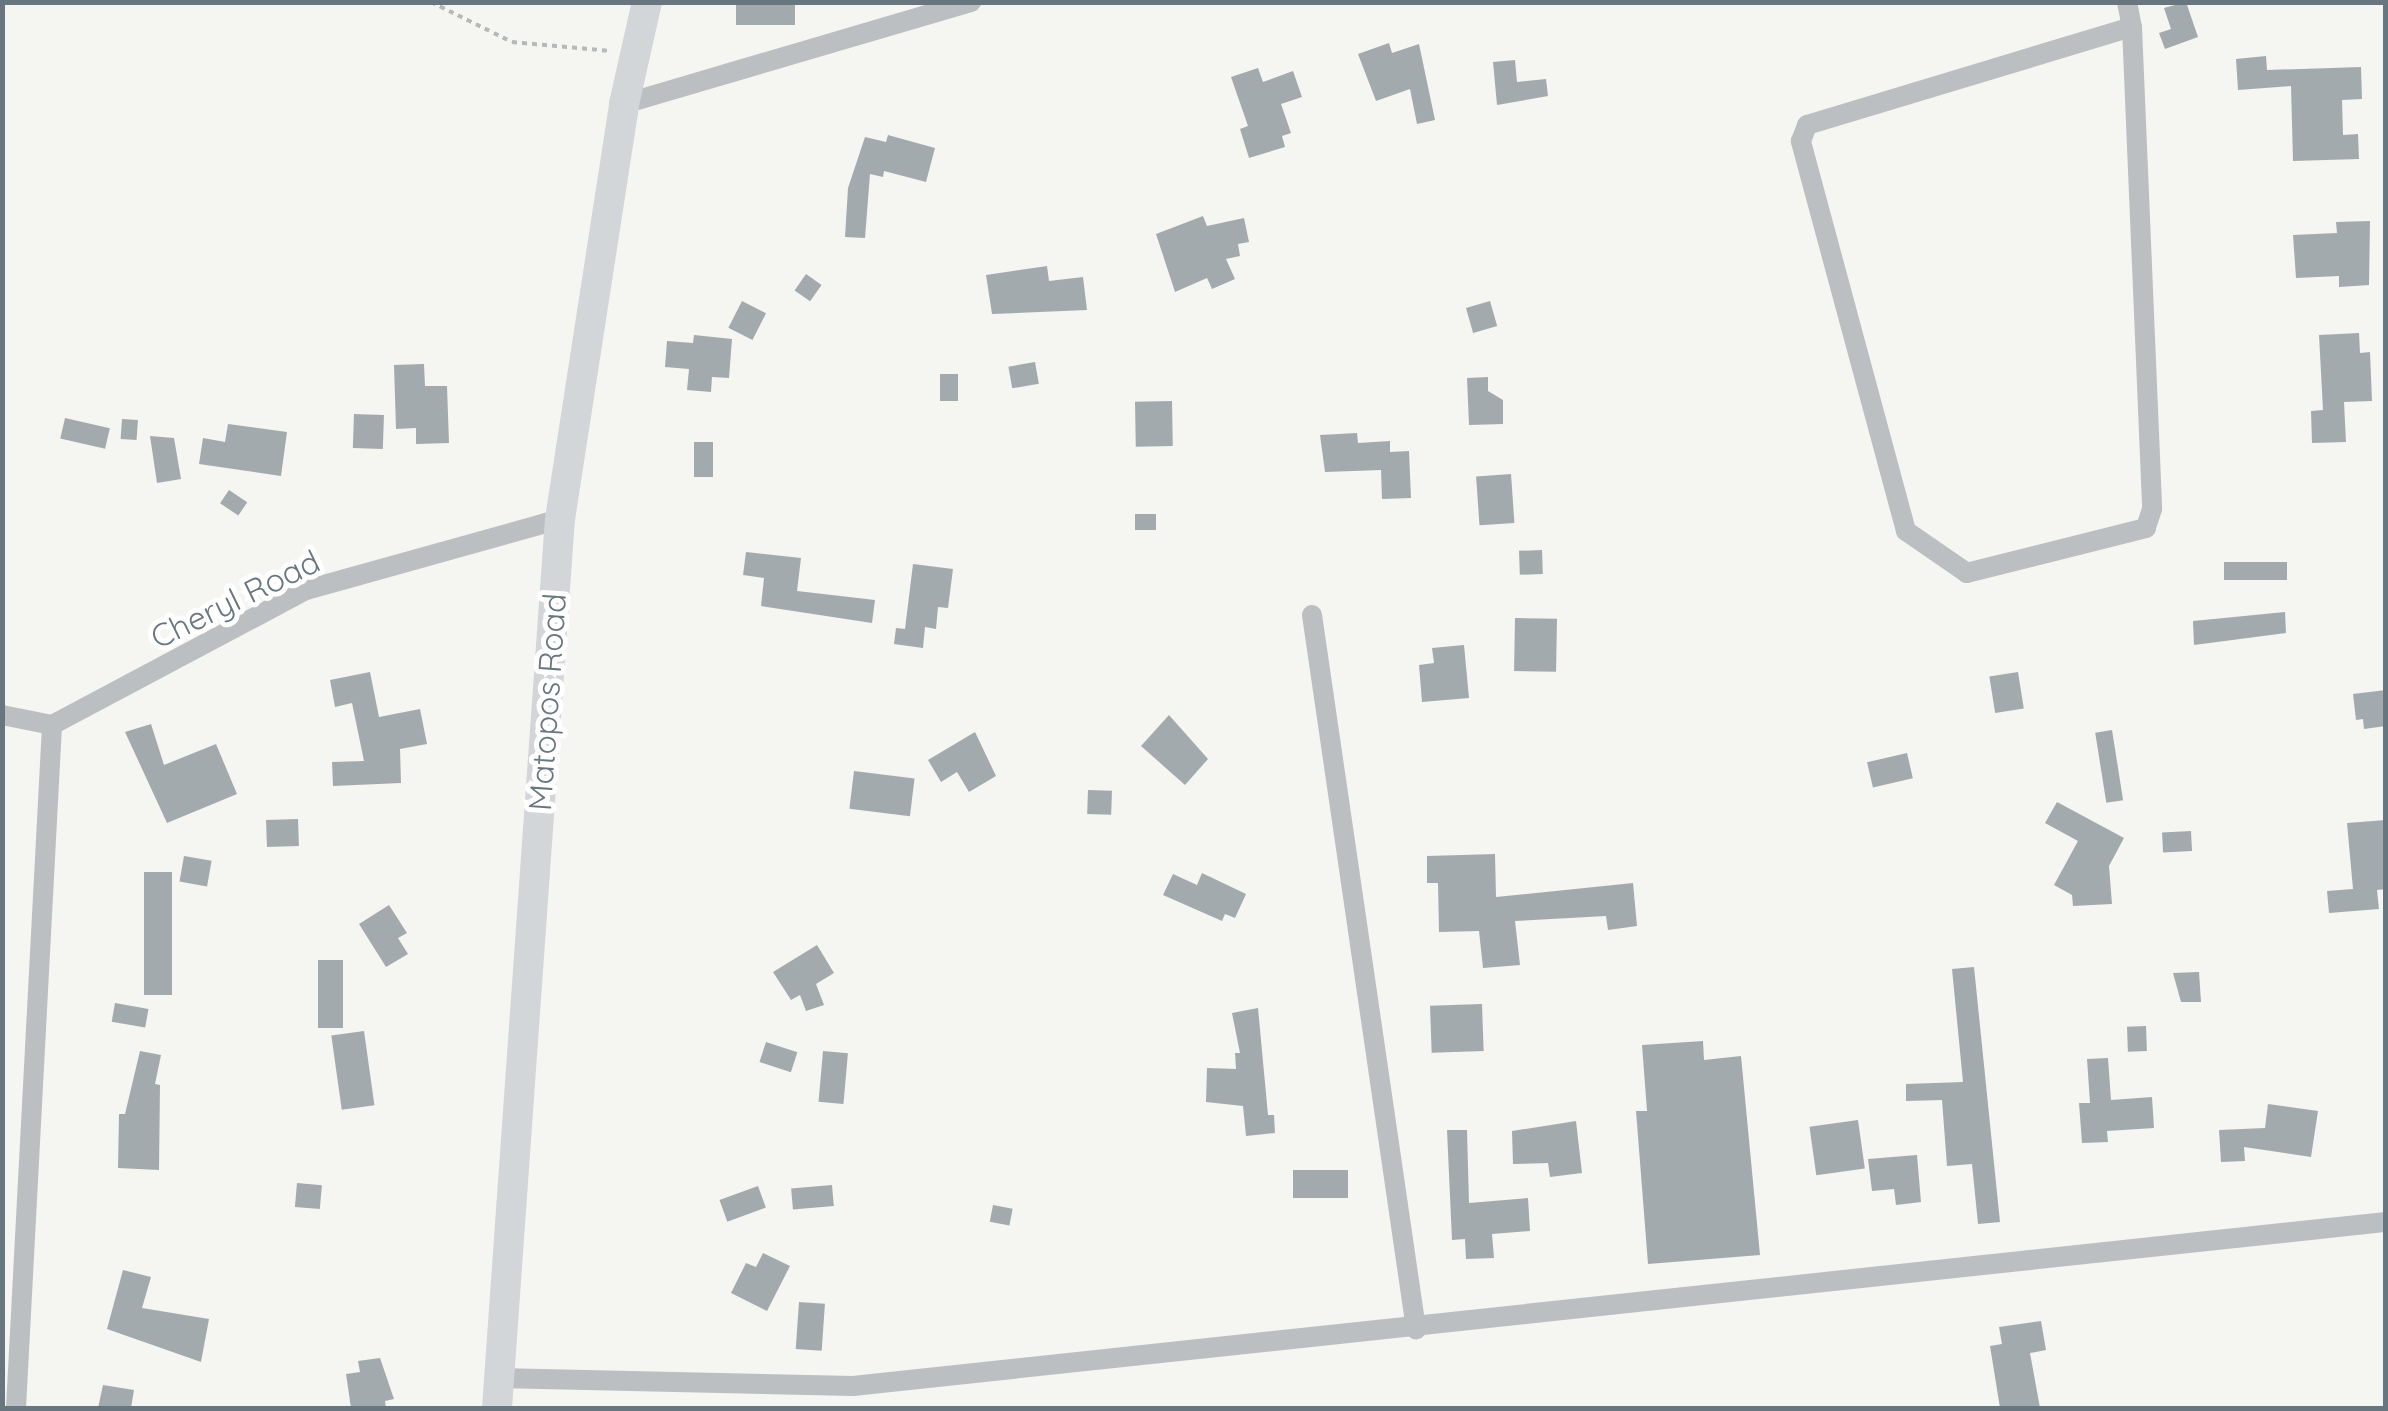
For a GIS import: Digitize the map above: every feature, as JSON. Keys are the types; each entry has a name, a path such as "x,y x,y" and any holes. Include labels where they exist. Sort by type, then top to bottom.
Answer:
{"main road":[{"name":"Matopos Road","path":"498,1393 560,519 624,104 647,2"}],"street":[{"path":"624,104 971,2"},
{"path":"2128,2 2132,27 2152,508 2146,528 1967,573 1906,532 1801,141 1806,125 2132,27"},
{"name":"Cheryl Road","path":"52,725 306,590 560,519"},
{"path":"1312,614 1416,1329"},
{"path":"2,715 52,725 16,1408"},
{"path":"498,1393 854,1386 1416,1329 2386,1222"}],"path":[{"path":"430,2 512,42 635,53"}],"building":[{"path":"736,2 795,2 795,25 736,25"},
{"path":"2186,2 2198,37 2165,49 2159,33 2171,29 2164,8"},
{"path":"1389,43 1392,53 1419,44 1435,120 1417,124 1410,89 1376,101 1358,54"},
{"path":"2266,56 2267,70 2361,67 2362,99 2342,100 2343,135 2358,134 2359,159 2293,161 2291,86 2238,90 2236,59"},
{"path":"1515,60 1517,82 1546,79 1548,96 1497,105 1493,62"},
{"path":"1258,68 1263,82 1293,71 1302,97 1281,104 1291,133 1282,136 1285,147 1249,158 1240,129 1248,126 1231,77"},
{"path":"888,135 935,148 926,182 884,171 883,177 870,174 865,238 845,237 848,188 865,137 886,142"},
{"path":"1203,216 1207,226 1244,218 1249,242 1238,244 1240,256 1226,259 1235,279 1212,289 1207,278 1175,292 1156,234"},
{"path":"2370,221 2369,285 2339,287 2339,276 2296,278 2293,235 2337,233 2336,222"},
{"path":"1047,266 1049,281 1083,277 1087,310 992,314 986,275"},
{"path":"806,274 822,285 810,301 795,290"},
{"path":"742,301 766,313 752,340 728,328"},
{"path":"1490,301 1497,326 1473,333 1466,308"},
{"path":"2359,333 2360,353 2370,352 2372,401 2344,402 2346,442 2312,443 2311,411 2323,410 2319,335"},
{"path":"694,335 732,339 729,378 712,377 711,392 687,390 689,369 665,367 667,341 693,343"},
{"path":"1035,362 1039,384 1012,388 1008,367"},
{"path":"424,364 425,386 447,386 449,443 416,444 416,428 396,429 394,365"},
{"path":"940,374 958,374 958,401 940,401"},
{"path":"1488,377 1488,391 1503,400 1503,424 1469,425 1467,378"},
{"path":"1172,401 1173,446 1136,447 1135,402"},
{"path":"354,414 384,415 383,449 353,448"},
{"path":"65,418 110,428 105,449 60,438"},
{"path":"122,419 138,420 137,440 121,439"},
{"path":"228,424 287,432 281,476 199,464 203,438 225,442"},
{"path":"1357,433 1358,443 1390,441 1390,452 1409,451 1411,498 1382,499 1381,470 1325,472 1320,435"},
{"path":"150,436 174,438 181,479 157,483"},
{"path":"694,442 713,442 713,477 694,477"},
{"path":"1511,474 1514,523 1480,525 1476,476"},
{"path":"229,490 247,502 238,516 220,503"},
{"path":"1135,514 1156,514 1156,530 1135,530"},
{"path":"1542,550 1543,574 1520,575 1519,551"},
{"path":"746,552 801,558 797,591 875,600 872,623 761,606 764,578 743,575"},
{"path":"2224,562 2287,562 2287,580 2224,580"},
{"path":"913,564 953,569 948,608 938,607 936,629 925,627 923,648 894,644 896,628 905,629"},
{"path":"2285,612 2286,633 2194,645 2193,621"},
{"path":"1515,618 1557,619 1556,672 1514,671"},
{"path":"1464,645 1469,698 1422,702 1419,665 1434,663 1432,648"},
{"path":"370,672 379,717 420,709 427,744 400,749 401,783 333,786 332,762 364,761 352,703 335,707 330,680"},
{"path":"2018,672 2024,709 1995,713 1989,677"},
{"path":"2386,690 2386,726 2364,729 2363,719 2356,720 2353,694"},
{"path":"1169,715 1208,759 1185,785 1141,746"},
{"path":"151,724 164,765 216,744 237,794 167,823 125,732"},
{"path":"2112,730 2123,800 2106,803 2095,733"},
{"path":"975,732 996,776 969,792 957,772 941,782 928,760"},
{"path":"1907,753 1913,778 1873,788 1867,762"},
{"path":"854,771 915,778 910,816 849,809"},
{"path":"1088,790 1112,791 1111,815 1087,814"},
{"path":"2057,802 2124,838 2109,866 2112,904 2073,906 2072,895 2054,885 2078,841 2045,823"},
{"path":"298,819 299,846 267,847 266,820"},
{"path":"2386,820 2386,889 2377,890 2379,909 2329,913 2327,891 2353,889 2347,823"},
{"path":"2191,831 2192,851 2163,852 2162,833"},
{"path":"1495,854 1496,897 1633,883 1637,926 1608,930 1606,916 1515,921 1520,965 1483,968 1479,931 1439,932 1438,883 1427,883 1427,856"},
{"path":"184,856 212,861 207,886 179,882"},
{"path":"144,872 172,872 172,995 144,995"},
{"path":"1202,873 1246,894 1235,918 1225,914 1222,921 1163,895 1173,874 1197,885"},
{"path":"389,905 407,933 398,938 408,954 386,967 359,924"},
{"path":"817,945 834,973 816,984 824,1005 806,1011 800,995 791,1000 773,972"},
{"path":"318,960 343,960 343,1028 318,1028"},
{"path":"1974,967 2000,1222 1978,1224 1972,1164 1947,1166 1942,1100 1906,1101 1906,1084 1963,1082 1952,969"},
{"path":"2199,972 2201,1002 2181,1002 2173,973"},
{"path":"115,1003 148,1009 145,1028 112,1022"},
{"path":"1482,1004 1484,1051 1432,1053 1430,1006"},
{"path":"1258,1008 1268,1115 1274,1115 1275,1133 1246,1136 1243,1106 1206,1102 1207,1068 1236,1069 1235,1053 1240,1053 1232,1013"},
{"path":"2146,1026 2147,1051 2128,1052 2127,1027"},
{"path":"364,1031 374,1105 342,1110 331,1036"},
{"path":"1703,1041 1704,1060 1741,1056 1760,1255 1648,1264 1636,1111 1647,1111 1642,1045"},
{"path":"766,1042 797,1052 791,1072 760,1062"},
{"path":"140,1051 161,1055 155,1084 160,1085 159,1170 118,1168 119,1114 125,1114"},
{"path":"823,1051 848,1053 843,1104 819,1102"},
{"path":"2108,1058 2111,1100 2152,1097 2154,1128 2107,1131 2108,1142 2082,1143 2079,1103 2090,1103 2087,1059"},
{"path":"2268,1104 2318,1111 2311,1157 2244,1147 2245,1161 2221,1162 2219,1130 2265,1128"},
{"path":"1858,1120 1865,1169 1816,1175 1809,1127"},
{"path":"1576,1121 1582,1173 1550,1177 1548,1163 1513,1164 1512,1131"},
{"path":"1447,1130 1467,1130 1469,1203 1528,1198 1530,1231 1492,1234 1494,1258 1466,1259 1465,1239 1452,1240"},
{"path":"1917,1155 1921,1202 1896,1205 1894,1189 1872,1191 1868,1159"},
{"path":"1293,1170 1348,1170 1348,1198 1293,1198"},
{"path":"297,1183 322,1185 320,1209 295,1207"},
{"path":"832,1185 834,1206 793,1209 791,1189"},
{"path":"758,1186 766,1208 727,1222 719,1200"},
{"path":"993,1205 1013,1209 1009,1226 990,1222"},
{"path":"763,1253 790,1266 767,1311 731,1293 746,1263 756,1267"},
{"path":"123,1270 151,1277 142,1308 209,1319 201,1362 107,1329"},
{"path":"799,1302 825,1304 822,1351 796,1349"},
{"path":"2041,1321 2046,1350 2030,1353 2040,1408 2000,1408 1990,1346 2002,1344 1999,1327"},
{"path":"380,1358 394,1399 385,1401 386,1408 351,1408 346,1374 360,1372 358,1361"},
{"path":"103,1385 134,1390 131,1408 98,1408"}]}
